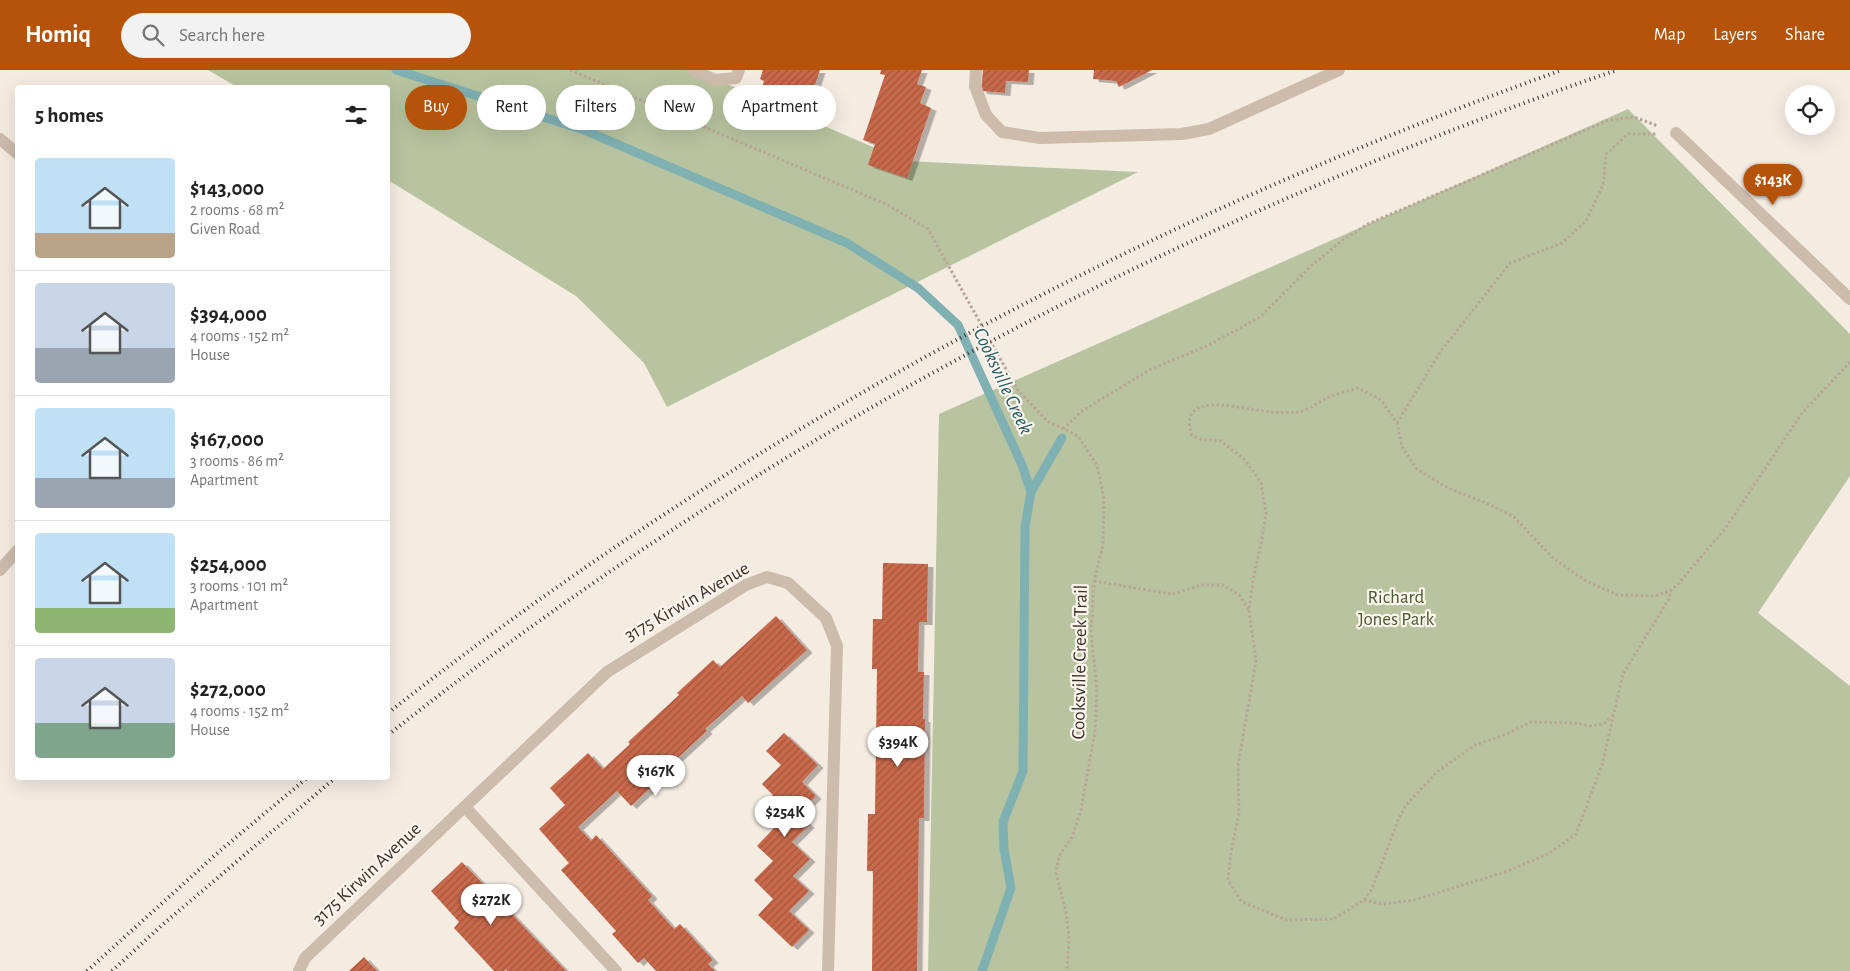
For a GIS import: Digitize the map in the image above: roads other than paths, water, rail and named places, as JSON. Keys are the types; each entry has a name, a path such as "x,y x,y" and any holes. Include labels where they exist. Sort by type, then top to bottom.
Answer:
{"street":[{"path":"693,70 715,80 736,78 739,70"},
{"path":"976,70 975,86 986,115 1002,132 1040,138 1182,134 1209,129 1339,70"},
{"path":"1676,133 1850,300"},
{"path":"0,138 15,151"},
{"path":"0,570 15,553"},
{"name":"3175 Kirwin Avenue","path":"299,971 305,958 607,672 746,585 767,577 788,584 826,618 836,646 828,971"},
{"path":"465,807 616,971"}],"waterway":[{"name":"Cooksville Creek","path":"396,70 584,130 847,243 918,288 958,325 1022,465 1031,492 1025,527 1023,771 1003,822 1004,849 1011,888 982,971"},
{"path":"1031,492 1062,438"}],"railway":[{"path":"390,711 522,612 661,516 803,427 949,344 1098,267 1250,195 1405,130 1562,70"},
{"path":"390,733 528,629 673,530 821,437 974,350 1130,270 1290,197 1452,130 1617,70"},
{"path":"87,971 222,849 305,780"},
{"path":"112,971 161,926 333,780"}],"park label":[{"name":"Richard Jones Park","path":"1396,608"}]}
